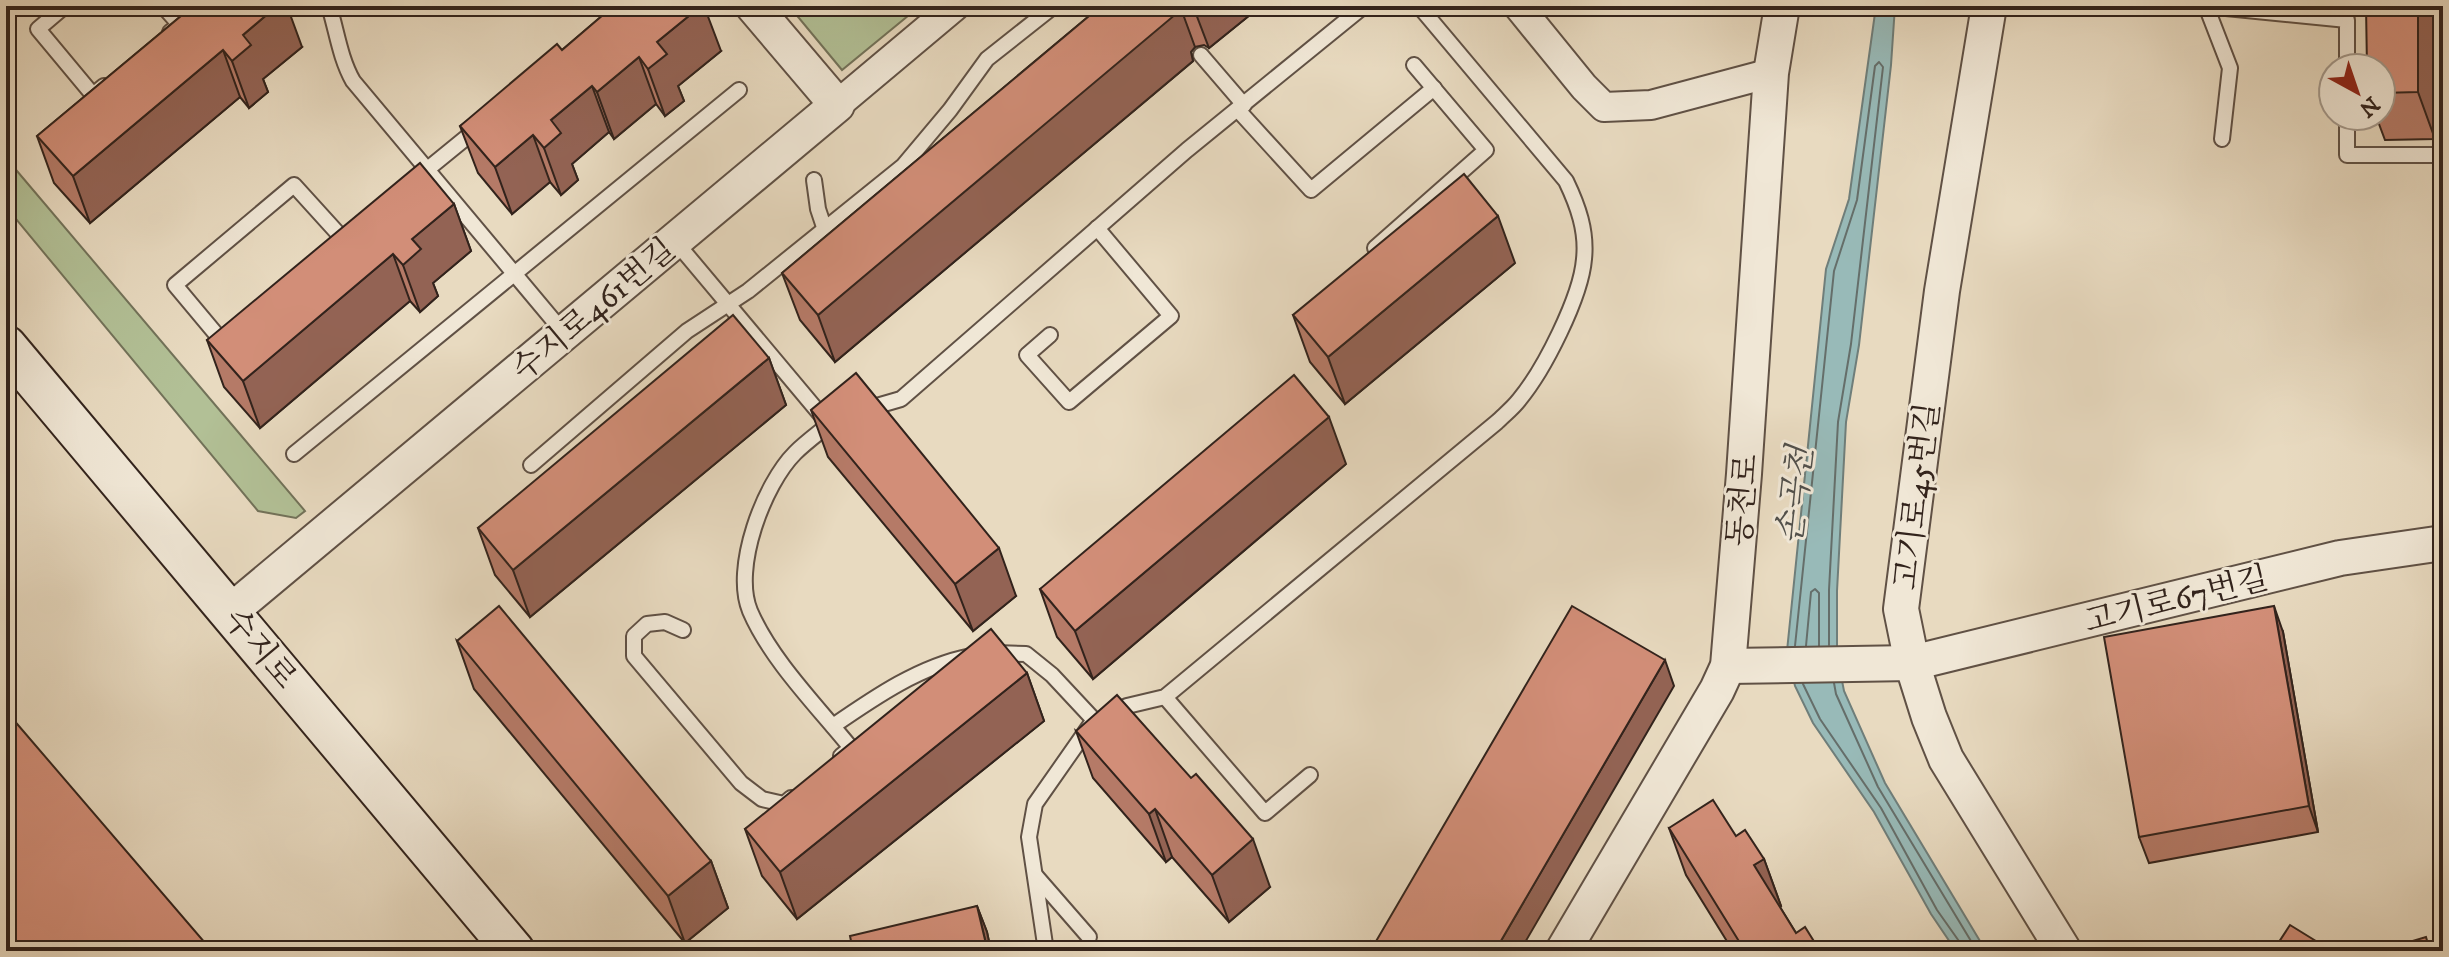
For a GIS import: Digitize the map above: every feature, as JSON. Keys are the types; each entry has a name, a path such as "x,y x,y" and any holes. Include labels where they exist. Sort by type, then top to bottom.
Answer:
{"main road":[{"name":"수지로","path":"10,358 230,612 514,951"}],"street":[{"path":"753,6 837,105"},
{"name":"수지로461번길","path":"230,612 955,6"},
{"path":"1518,6 1604,107 1651,105 1771,73"},
{"name":"동천로","path":"1563,951 1717,690 1743,666 1744,474 1771,73 1782,6"},
{"name":"고기로45번길","path":"1989,6 1942,291 1901,609 1912,663 1946,759 2064,951"},
{"name":"고기로67번길","path":"1743,666 1912,663 2340,558 2443,543"}],"lane":[{"path":"65,6 38,29 87,100 118,75"},
{"path":"155,45 180,25 163,6"},
{"path":"329,6 342,62 353,81 564,333"},
{"path":"531,465 687,331 748,291 903,166 987,59 1054,6"},
{"path":"828,766 851,748 771,650 749,609 743,579 763,500 793,454 837,418 901,399 1187,150 1364,6"},
{"path":"1046,951 1029,837 1035,804 1094,720 1127,706 1165,697 1497,422 1519,400 1549,350 1579,285 1584,260 1584,232 1577,204 1566,181 1419,6"},
{"path":"2222,139 2230,68 2206,6 2347,20 2347,52"},
{"path":"1201,55 1311,190 1434,88"},
{"path":"1363,258 1486,150 1414,65"},
{"path":"294,454 739,90"},
{"path":"403,190 488,120"},
{"path":"2347,132 2347,155 2443,155"},
{"path":"814,180 825,230"},
{"path":"245,320 221,340 175,285 294,185 343,239"},
{"path":"1050,335 1027,355 1069,402 1171,316 1097,228"},
{"path":"331,249 355,229"},
{"path":"675,241 829,425"},
{"path":"683,630 665,622 647,624 634,636 634,656 741,783 762,799 784,804 806,785"},
{"path":"833,726 894,686 926,670 956,659 991,653 1026,654 1052,675 1094,720"},
{"path":"1165,697 1265,813 1310,775"},
{"path":"1034,874 1089,937"}],"green space":[{"path":"789,6 920,6 842,70"},
{"path":"6,158 305,511 296,518 258,511 6,207"}],"water":[{"path":"1876,6 1895,6 1859,345 1846,422 1837,591 1837,655 1844,691 1885,783 1986,951 1956,951 1931,914 1874,812 1813,723 1795,686 1787,651 1826,269 1849,199"}],"building":[{"path":"193,6 277,6 243,35 251,45 232,61 223,50 73,176 37,136"},
{"path":"598,6 701,6 657,42 667,54 648,69 639,57 597,92 592,86 551,120 561,133 544,148 533,135 495,167 460,126 557,44 562,50 604,14"},
{"path":"1101,6 1174,6 1176,14 818,315 782,273"},
{"path":"2366,6 2418,6 2418,92 2397,93 2397,52 2367,52"},
{"path":"420,163 454,204 412,239 421,249 403,265 393,254 243,381 207,340"},
{"path":"1464,174 1498,216 1328,357 1293,315"},
{"path":"733,315 769,358 513,570 478,528"},
{"path":"856,373 999,548 955,584 811,410"},
{"path":"1294,375 1329,417 1075,631 1040,589"},
{"path":"499,606 711,861 668,896 457,641"},
{"path":"1572,606 1665,660 1495,951 1364,951 1371,941 1375,943"},
{"path":"2274,606 2309,806 2139,837 2104,637"},
{"path":"991,629 1027,673 780,872 745,829"},
{"path":"1117,695 1191,778 1196,774 1253,839 1212,875 1155,809 1149,814 1076,731"},
{"path":"6,711 212,951 6,951"},
{"path":"1713,800 1736,836 1745,830 1764,859 1754,865 1796,933 1805,927 1820,951 1745,951 1669,828"},
{"path":"977,906 986,944 954,951 853,951 850,936"},
{"path":"2290,925 2332,951 2273,951"},
{"path":"2426,937 2430,951 2379,951"}],"water label":[{"name":"손곡천","path":"1794,495"}]}
